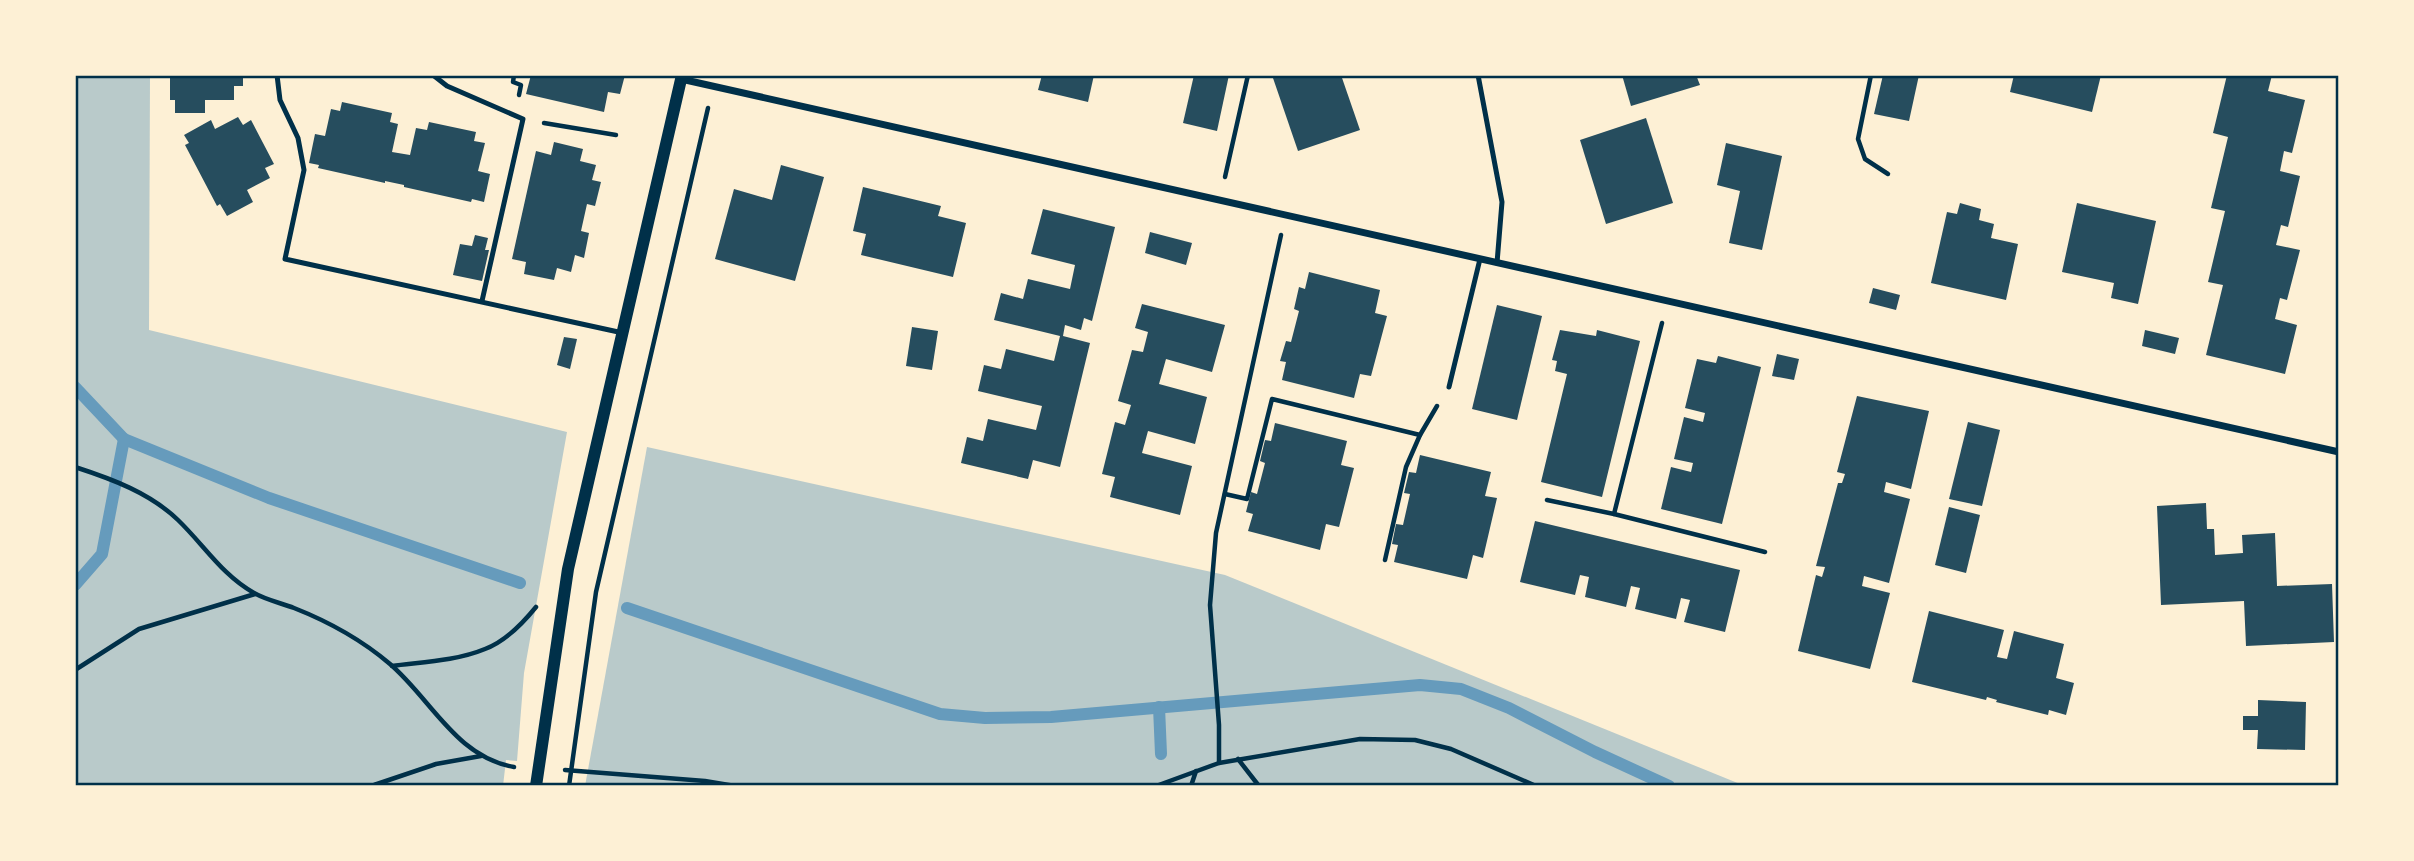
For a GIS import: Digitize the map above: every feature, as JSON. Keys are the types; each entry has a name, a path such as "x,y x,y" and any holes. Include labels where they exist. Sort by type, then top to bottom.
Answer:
{"street":[{"path":"536,786 568,569 681,77 2339,452"}],"lane":[{"path":"277,75 279,100 298,138 304,170 285,258 623,333"},
{"path":"433,75 447,86 523,119 482,301"},
{"path":"1478,75 1502,202 1497,263"},
{"path":"1449,387 1479,259"}],"path":[{"path":"1237,181 1224,177 1248,75"},
{"path":"1871,75 1858,139 1865,159 1888,174"},
{"path":"569,786 596,592 713,86"},
{"path":"523,119 616,135"},
{"path":"1219,763 1219,725 1210,605 1216,533 1282,230"},
{"path":"1614,514 1668,302"},
{"path":"1385,560 1406,467 1420,435 1449,387"},
{"path":"1224,494 1247,499 1272,399 1420,435"},
{"path":"75,467 116,480 149,499 177,519 222,570 255,594 296,609 338,630 392,666 466,746 496,763 521,768"},
{"path":"1547,500 1765,552"},
{"path":"75,670 139,629 255,594"},
{"path":"392,666 438,660 486,649 523,623 538,605"},
{"path":"1156,786 1219,763 1360,739 1415,740 1451,749 1536,786"},
{"path":"321,786 374,785 436,764 482,756"},
{"path":"1237,759 1259,786"},
{"path":"562,770 705,781 735,786"},
{"path":"1191,786 1196,770"}],"shaded area":[{"path":"75,75 150,75 149,330 567,432 524,673 517,761 506,760 503,786 75,786"},
{"path":"647,447 1225,575 1745,786 585,786"}],"building":[{"path":"170,75 243,75 243,86 234,86 234,100 205,100 205,113 175,113 175,100 170,100"},
{"path":"531,75 625,75 620,94 608,92 604,112 526,94"},
{"path":"1042,75 1094,75 1088,102 1038,90"},
{"path":"1194,75 1229,75 1217,131 1183,123"},
{"path":"1281,75 1341,75 1360,130 1298,151 1273,78"},
{"path":"1622,75 1696,75 1700,85 1631,106"},
{"path":"1883,75 1919,75 1909,121 1874,114"},
{"path":"2014,75 2101,75 2092,112 2010,92"},
{"path":"2227,75 2272,75 2268,91 2305,100 2292,153 2284,151 2280,171 2300,176 2288,227 2281,225 2276,245 2300,250 2287,300 2280,298 2275,319 2297,325 2285,374 2206,355 2223,285 2208,282 2225,211 2211,208 2228,137 2213,133"},
{"path":"342,102 392,113 390,122 398,124 392,152 410,155 416,128 427,130 429,122 476,132 474,141 485,143 478,171 490,174 484,202 472,199 471,202 404,185 385,183 318,168 319,165 309,163 315,134 325,136 331,109 340,111"},
{"path":"238,117 243,125 251,120 274,164 265,168 270,178 247,190 253,202 227,216 220,204 217,206 185,145 189,143 184,135 211,120 215,129"},
{"path":"1646,118 1673,203 1606,224 1580,140"},
{"path":"554,142 583,149 580,161 596,165 592,180 601,182 595,206 587,204 581,231 589,233 584,258 575,255 571,272 557,268 554,280 524,274 526,262 512,259 536,151 551,155"},
{"path":"1726,143 1782,156 1762,250 1729,243 1740,191 1717,185"},
{"path":"781,165 824,177 795,281 715,259 734,189 772,200"},
{"path":"863,187 941,206 938,216 966,223 953,277 861,255 866,234 853,231"},
{"path":"1960,203 1981,209 1979,220 1994,224 1991,238 2018,244 2006,300 1931,283 1947,212 1957,214"},
{"path":"2077,203 2156,221 2138,304 2111,298 2114,283 2062,272"},
{"path":"1043,209 1115,227 1092,321 1084,318 1081,330 1065,325 1063,336 1090,343 1060,467 1033,460 1028,479 961,463 967,437 983,441 988,419 1036,430 1042,406 978,391 984,365 1001,369 1006,349 1054,361 1060,336 994,320 1001,293 1023,299 1028,279 1070,289 1075,265 1031,254"},
{"path":"1150,232 1192,243 1186,265 1145,253"},
{"path":"475,235 488,238 485,250 489,250 482,281 453,275 460,244 472,246"},
{"path":"1309,272 1380,290 1375,313 1387,316 1371,376 1360,374 1354,398 1282,380 1286,362 1280,361 1286,341 1291,342 1299,311 1294,309 1299,287 1305,289"},
{"path":"1873,288 1900,295 1896,310 1869,303"},
{"path":"1142,304 1225,325 1212,372 1166,359 1159,384 1207,397 1195,444 1148,431 1142,453 1192,466 1180,515 1110,497 1115,477 1102,474 1115,422 1125,425 1131,405 1118,401 1132,350 1143,352 1148,332 1135,328"},
{"path":"1497,305 1542,316 1517,420 1472,409"},
{"path":"912,327 938,331 932,370 906,366"},
{"path":"1560,330 1596,336 1597,330 1640,341 1602,497 1541,482 1567,374 1555,371 1557,361 1552,360"},
{"path":"2145,330 2179,338 2175,354 2142,346"},
{"path":"564,337 577,339 570,369 557,365"},
{"path":"1777,354 1799,359 1794,380 1772,376"},
{"path":"1718,356 1761,367 1722,524 1661,509 1671,467 1691,472 1693,463 1674,459 1684,417 1703,422 1705,413 1685,408 1697,359 1716,363"},
{"path":"1857,396 1929,411 1911,489 1886,482 1884,492 1910,499 1889,583 1864,576 1862,586 1890,593 1870,669 1798,651 1816,575 1822,577 1825,567 1816,566 1838,483 1842,483 1845,474 1837,472"},
{"path":"1968,422 2000,430 1982,506 1949,499"},
{"path":"1275,423 1347,441 1341,465 1354,468 1339,527 1326,524 1320,550 1248,531 1253,514 1246,512 1251,492 1257,494 1265,463 1260,461 1265,440 1271,441"},
{"path":"1420,455 1491,472 1485,496 1497,498 1483,558 1473,555 1467,579 1394,562 1398,545 1392,544 1396,524 1403,525 1410,494 1404,493 1409,472 1416,473"},
{"path":"2206,503 2207,529 2214,529 2215,555 2243,553 2242,535 2275,533 2277,586 2332,584 2334,642 2246,646 2244,601 2161,605 2157,506"},
{"path":"1949,507 1980,515 1966,573 1935,565"},
{"path":"1535,521 1740,570 1725,632 1684,622 1690,600 1681,598 1676,619 1635,609 1640,588 1631,586 1626,607 1585,597 1589,577 1580,575 1575,595 1520,582"},
{"path":"1929,611 2004,630 1997,657 2007,659 2014,631 2064,644 2056,678 2074,683 2066,715 2049,710 2048,715 1996,702 1997,700 1987,697 1986,700 1912,682"},
{"path":"2258,700 2306,702 2305,750 2257,749 2258,730 2243,730 2243,716 2258,716"}],"waterway":[{"path":"75,387 124,439 269,498 520,583"},
{"path":"75,585 102,554 124,439"},
{"path":"627,608 940,714 985,718 1051,717 1420,685 1461,689 1509,708 1669,786"},
{"path":"1159,707 1161,754"}]}
